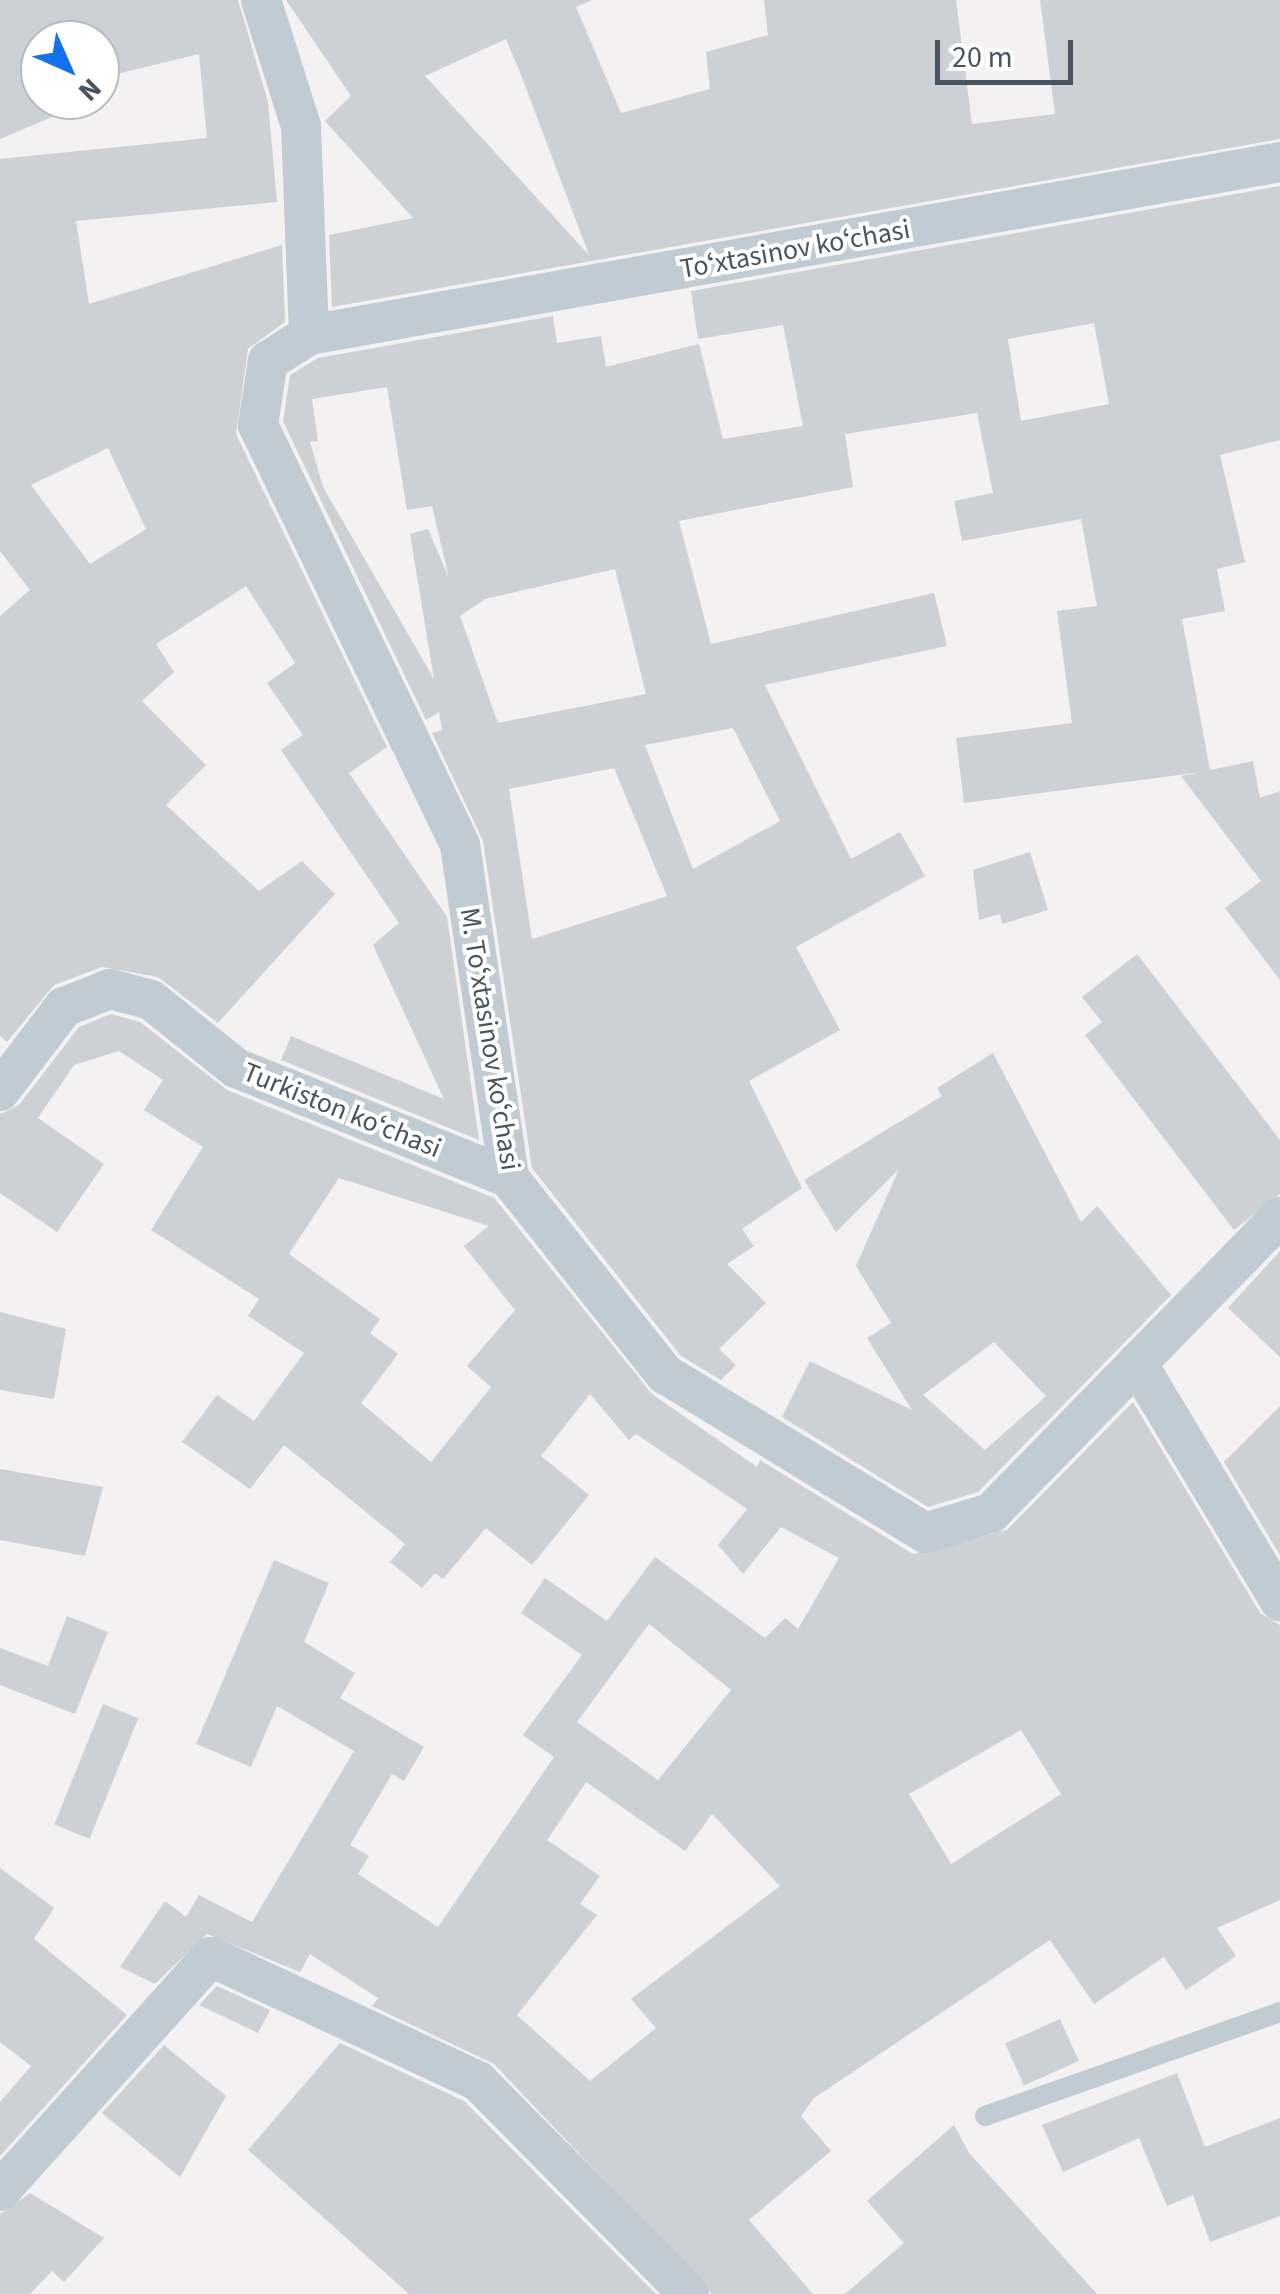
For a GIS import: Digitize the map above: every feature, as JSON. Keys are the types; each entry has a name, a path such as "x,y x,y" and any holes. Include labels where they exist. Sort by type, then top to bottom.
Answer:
{"street":[{"path":"261,0 301,126 309,336"},
{"name":"Toʻxtasinov koʻchasi","path":"309,336 1280,162"},
{"name":"M. Toʻxtasinov koʻchasi","path":"309,336 268,361 258,425 460,845 509,1178 664,1374 925,1533 991,1513 1280,1217"},
{"name":"Turkiston koʻchasi","path":"0,1091 64,1007 110,989 152,1000 236,1068 509,1178"},
{"path":"1137,1364 1280,1601"},
{"path":"0,2191 211,1958 478,2081 688,2294"}],"lane":[{"path":"984,2116 1280,2012"}],"building":[{"path":"0,0 238,0 268,102 277,202 76,221 89,304 282,245 285,322 248,349 236,434 387,747 349,773 447,917 479,1140 281,1060 291,1036 444,1099 373,945 399,923 281,750 303,735 267,683 295,663 246,586 156,644 174,672 142,701 206,765 166,805 259,891 302,861 335,894 218,1023 158,977 102,967 54,985 7,1042 0,1036 0,616 30,590 0,551 0,159 207,138 199,54 120,73 120,20 20,20 20,120 45,120 0,139","holes":["108,448 146,529 90,564 31,485"]},
{"path":"286,0 592,0 576,7 621,113 710,89 706,52 768,35 764,0 956,0 972,124 1055,114 1040,0 1280,0 1280,139 332,307 329,235 413,218 325,121 351,96","holes":["506,39 589,255 425,76"]},
{"path":"1280,186 1280,440 1220,455 1245,562 1217,569 1225,611 1182,619 1210,770 1253,761 1260,798 1280,791 1280,980 1225,908 1261,881 1181,776 1202,772 964,803 956,738 1072,723 1057,611 1097,606 1081,519 962,541 954,501 993,493 977,413 845,434 853,487 679,521 711,644 934,593 947,646 765,685 851,859 900,832 925,876 796,947 840,1030 749,1081 802,1188 742,1229 754,1246 727,1264 766,1303 719,1349 736,1365 721,1380 681,1356 532,1168 483,841 432,733 442,730 439,712 426,720 283,421 290,375 318,358 553,316 557,343 601,336 606,367 699,344 723,439 803,426 783,325 698,339 691,291","holes":["1094,323 1109,404 1021,421 1008,339","387,387 407,510 432,506 449,578 428,529 410,534 434,679 323,487 310,442 318,441 312,399","615,569 646,694 498,723 460,616 485,599","733,728 780,821 693,869 645,745","614,768 667,896 532,939 509,789"]},
{"path":"1030,852 1048,910 1002,924 1000,914 979,920 973,870"},
{"path":"1137,954 1280,1140 1280,1194 1234,1230 1085,1035 1102,1022 1082,997"},
{"path":"111,1014 140,1022 227,1090 494,1198 652,1394 757,1467 760,1460 913,1554 1007,1530 1133,1402 1260,1613 1280,1625 1280,1900 1217,1928 1236,1956 1186,1990 1164,1957 1094,2004 1050,1940 814,2098 801,2116 831,2151 749,2220 813,2294 712,2294 494,2064 372,2006 378,1998 310,1954 300,1972 207,1934 155,1984 120,1967 165,1901 186,1917 199,1895 252,1922 354,1751 277,1706 251,1767 196,1744 274,1560 329,1583 304,1642 355,1673 340,1698 424,1747 404,1781 392,1774 350,1845 369,1856 358,1874 438,1927 554,1757 523,1735 582,1655 521,1613 545,1578 607,1621 655,1557 765,1638 785,1618 798,1629 839,1558 781,1527 743,1574 718,1545 747,1509 636,1434 629,1440 590,1394 541,1456 589,1495 532,1565 486,1528 443,1579 435,1573 422,1588 390,1562 405,1544 284,1445 250,1489 182,1442 217,1395 254,1421 304,1353 248,1316 259,1299 151,1230 203,1147 144,1110 163,1080 119,1051 74,1065 38,1118 104,1164 57,1232 0,1193 0,1114 19,1105 79,1027","holes":["339,1178 489,1226 464,1246 515,1310 467,1366 491,1387 431,1462 361,1403 398,1354 370,1333 380,1319 289,1254","649,1624 731,1690 658,1780 577,1722","1021,1730 1061,1794 951,1864 909,1794","586,1782 685,1851 712,1814 780,1886 631,1999 656,2028 590,2081 517,2015 597,1915 580,1904 600,1876 547,1840"]},
{"path":"993,1053 1081,1222 1097,1206 1171,1295 978,1492 928,1507 782,1417 810,1361 912,1410 867,1338 891,1323 856,1266 899,1169 836,1232 804,1180 942,1096 937,1088","holes":["994,1342 1046,1396 985,1450 923,1395"]},
{"path":"1280,1251 1280,1357 1228,1308"},
{"path":"0,1312 66,1329 54,1399 0,1390"},
{"path":"1280,1406 1280,1555 1224,1462"},
{"path":"0,1469 103,1487 85,1556 0,1540"},
{"path":"67,1616 108,1632 75,1714 0,1685 0,1648 48,1666"},
{"path":"103,1704 138,1718 90,1839 54,1825"},
{"path":"0,1868 54,1908 34,1939 127,2015 0,2156 0,2102 31,2066 0,2042"},
{"path":"217,1986 270,2010 258,2033 199,2005"},
{"path":"1060,2019 1079,2061 1024,2085 1005,2043"},
{"path":"340,2043 464,2101 656,2294 409,2294 248,2150"},
{"path":"164,2045 226,2096 180,2177 102,2113"},
{"path":"1177,2073 1205,2147 1280,2118 1280,2216 1210,2242 1193,2195 1167,2206 1139,2138 1063,2172 1042,2125"},
{"path":"954,2125 969,2153 1097,2294 845,2294 904,2243 867,2201"},
{"path":"30,2193 104,2238 64,2282 52,2271 30,2294 0,2294 0,2214"}]}
